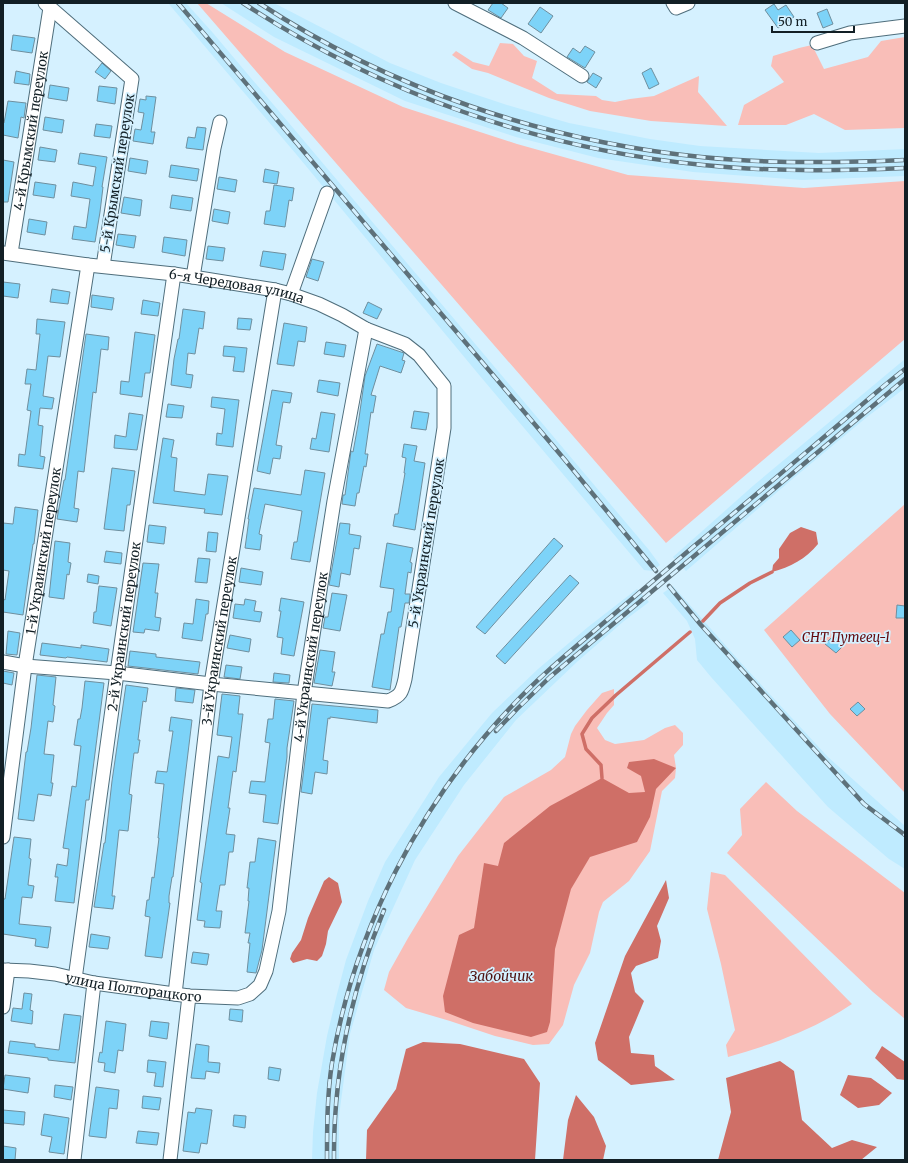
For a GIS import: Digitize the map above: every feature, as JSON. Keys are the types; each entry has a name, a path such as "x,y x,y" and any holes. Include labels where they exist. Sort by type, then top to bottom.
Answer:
{"street":[{"path":"455,3 523,38 582,76"},
{"path":"674,5 688,3"},
{"name":"5-й Крымский переулок","path":"48,5 132,79 103,266"},
{"name":"4-й Крымский переулок","path":"7,253 48,5"},
{"path":"817,43 850,33 905,26"},
{"path":"192,277 214,148 220,122"},
{"path":"291,294 327,193"},
{"name":"6-я Чередовая улица","path":"7,253 88,265 174,274 275,290 291,294 337,312 366,329 404,344 419,355 444,386"},
{"name":"1-й Украинский переулок","path":"3,837 25,666 88,265"},
{"name":"2-й Украинский переулок","path":"75,978 174,274"},
{"name":"3-й Украинский переулок","path":"175,994 210,684 275,290"},
{"name":"4-й Украинский переулок","path":"260,984 266,971 279,911 304,693 334,501 366,329"},
{"name":"5-й Украинский переулок","path":"304,693 388,701 396,698 402,691 444,428 444,386"},
{"path":"3,662 25,666 117,673 304,693"},
{"path":"3,1007 5,970"},
{"name":"улица Полторацкого","path":"5,970 29,971 75,978 94,983 189,996 238,998 250,994 260,984"},
{"path":"74,1160 94,983"},
{"path":"170,1160 189,996"}],"shaded area":[{"path":"168,3 186,3 213,33 649,550 660,565 652,571 644,570"},
{"path":"221,3 274,3 390,63 441,83 507,105 569,123 650,139 700,146 819,153 905,149 905,176 802,180 693,172 598,158 516,137 405,101 274,37"},
{"path":"905,359 905,388 867,417 790,481 686,571 673,557 754,485"},
{"path":"673,586 742,664 828,757 905,826 905,869 889,859 828,807 697,660 695,639 687,621 663,593"},
{"path":"637,589 649,602 624,621 578,661 516,720 464,785 415,860 374,950 350,1034 339,1116 339,1160 312,1160 317,1093 327,1036 336,998 346,960 368,901 385,862 439,777 492,713 538,669 588,627"}],"green space":[{"path":"197,3 206,3 285,52 403,107 517,144 628,175 804,188 905,181 905,339 666,543"},
{"path":"905,37 905,128 845,130 814,114 786,125 738,125 744,105 784,82 771,66 773,56 812,45 824,69 868,57 881,41"},
{"path":"500,43 513,44 524,56 537,61 532,78 557,94 596,96 602,100 615,102 654,96 699,76 698,92 727,126 651,121 590,111 549,98 488,73 472,69 452,55 456,51 473,62 489,66"},
{"name":"СНТ Путеец-1","path":"905,504 905,793 830,714 764,630"},
{"path":"614,689 614,705 597,728 605,740 615,744 644,740 665,728 675,725 683,733 683,745 674,755 676,768 675,778 662,791 650,851 629,881 603,902 599,912 590,953 574,985 563,1025 549,1044 533,1045 495,1036 406,1008 384,990 389,972 458,856 504,797 551,770 565,757 571,734 575,726 602,693"},
{"path":"766,782 797,811 905,893 905,1019 873,992 727,853 742,835 740,809"},
{"path":"711,872 725,875 852,1004 808,1029 728,1057 726,1045 735,1030 721,964 707,909"}],"water":[{"path":"801,527 816,532 818,544 797,562 772,572 773,565 779,558 779,549 790,533"},
{"name":"Забойчик","path":"654,759 676,768 656,789 650,817 637,842 590,857 571,889 555,949 550,1022 547,1032 531,1037 473,1023 445,1012 443,996 459,935 474,928 484,863 498,866 504,843 550,806 602,778 629,793 645,792 641,776 627,768 629,762"},
{"path":"329,877 338,883 342,902 328,931 322,956 317,961 307,959 293,963 290,959 292,953 301,940 308,918 324,881"},
{"path":"666,880 669,898 657,926 661,941 658,958 636,966 631,973 635,992 644,1001 629,1037 631,1053 654,1055 655,1066 675,1080 631,1085 598,1060 595,1043 625,956"},
{"path":"423,1042 460,1044 524,1059 540,1083 535,1160 366,1160 367,1130 396,1089 406,1049"},
{"path":"882,1046 905,1062 905,1080 897,1079 875,1058"},
{"path":"780,1061 794,1071 802,1120 832,1148 852,1140 877,1147 861,1160 718,1160 731,1112 726,1078"},
{"path":"848,1075 871,1078 892,1093 879,1105 858,1108 840,1095"},
{"path":"576,1095 594,1117 606,1146 603,1160 563,1160 568,1120"}],"building":[{"path":"493,3 501,3 508,8 501,18 488,10"},
{"path":"774,4 778,10 786,5 794,17 778,28 765,10"},
{"path":"540,7 553,16 541,33 528,24"},
{"path":"827,9 833,24 823,28 817,13"},
{"path":"13,35 35,38 32,53 11,50"},
{"path":"585,46 595,52 585,68 567,57 573,48 580,53"},
{"path":"102,63 111,71 105,79 95,72"},
{"path":"651,68 659,84 649,89 642,73"},
{"path":"16,71 30,74 29,85 14,83"},
{"path":"593,73 602,78 596,88 587,82"},
{"path":"50,85 69,88 67,101 48,98"},
{"path":"99,86 117,88 115,104 97,101"},
{"path":"146,96 156,97 151,132 155,132 153,144 133,141 135,129 141,130 144,113 138,112 140,99 146,100"},
{"path":"8,101 26,103 24,118 21,117 18,138 3,135 3,123"},
{"path":"45,117 64,120 62,133 43,130"},
{"path":"96,124 112,126 110,138 94,136"},
{"path":"197,127 206,128 203,150 186,148 188,137 195,138"},
{"path":"40,147 57,150 55,162 38,160"},
{"path":"80,153 107,157 95,242 72,239 74,226 86,228 90,199 71,196 73,182 93,186 96,167 78,164"},
{"path":"130,158 148,161 146,174 128,171"},
{"path":"3,160 14,162 8,202 3,202"},
{"path":"171,165 199,169 197,181 169,177"},
{"path":"265,169 279,172 277,184 263,182"},
{"path":"219,177 237,180 235,192 217,189"},
{"path":"35,182 56,185 54,198 33,195"},
{"path":"274,185 294,188 292,201 289,200 285,227 264,224 266,211 270,211"},
{"path":"172,195 193,198 191,211 170,208"},
{"path":"124,197 142,200 140,216 121,213"},
{"path":"214,209 230,212 228,224 212,221"},
{"path":"29,219 47,222 45,235 27,232"},
{"path":"118,234 136,236 134,248 116,245"},
{"path":"164,237 187,240 185,256 162,252"},
{"path":"208,246 225,248 223,261 206,259"},
{"path":"263,251 286,254 283,270 260,266"},
{"path":"312,259 324,262 318,281 306,277"},
{"path":"3,282 20,284 18,298 3,296"},
{"path":"52,289 70,292 68,304 50,302"},
{"path":"92,295 114,298 112,310 91,307"},
{"path":"143,300 160,303 158,316 141,314"},
{"path":"368,302 382,309 377,319 363,313"},
{"path":"183,309 205,312 203,329 199,328 195,354 188,353 186,374 193,375 191,388 171,385"},
{"path":"238,318 252,319 250,330 237,329"},
{"path":"37,319 65,322 60,357 48,356 43,396 54,398 52,409 40,408 38,425 43,426 40,456 45,457 43,469 18,466 19,454 25,455 31,411 27,410 31,384 25,384 27,369 36,370 40,334 36,334"},
{"path":"284,323 307,327 305,342 298,341 294,366 277,364"},
{"path":"135,332 155,335 150,373 145,373 142,397 120,394 121,381 129,382"},
{"path":"86,334 109,337 108,350 101,349 96,393 93,392 84,472 78,471 74,508 79,509 77,522 57,519 65,480"},
{"path":"326,342 346,345 344,357 324,354"},
{"path":"377,344 404,353 402,360 405,361 401,373 380,366 371,395 376,396 373,413 371,412 365,454 368,454 366,467 364,466 359,493 357,493 355,506 342,504 343,495 345,495 351,451 353,452 358,425 365,376"},
{"path":"224,346 247,348 244,372 233,371 235,357 223,356"},
{"path":"319,380 340,383 338,396 317,392"},
{"path":"272,390 292,393 290,403 283,402 276,445 282,446 280,459 273,458 270,474 257,471"},
{"path":"212,397 239,400 233,447 216,445 217,433 222,434 225,409 211,407"},
{"path":"168,404 184,406 182,418 166,417"},
{"path":"414,411 429,413 426,430 411,428"},
{"path":"321,412 335,414 329,452 310,449 312,438 316,439"},
{"path":"129,413 143,415 137,450 114,448 115,435 126,437"},
{"path":"163,438 174,440 171,457 177,458 174,491 205,495 208,474 228,476 222,515 204,513 205,509 153,503"},
{"path":"404,444 417,446 414,461 425,463 415,530 393,526 395,514 398,514 405,473 406,458 402,457"},
{"path":"112,468 135,471 130,505 127,505 124,531 104,529"},
{"path":"305,470 325,473 310,562 291,559 294,542 297,542 302,511 265,504 259,534 262,535 260,550 245,548 248,519 254,488 301,495"},
{"path":"15,507 38,510 23,615 3,612 3,599 5,600 9,571 3,570 3,523 13,524"},
{"path":"340,523 350,524 349,534 361,536 359,549 354,548 350,575 341,573 339,587 329,585"},
{"path":"149,525 166,527 164,544 147,542"},
{"path":"208,532 218,533 216,552 206,551"},
{"path":"554,538 563,546 485,634 476,627"},
{"path":"55,541 70,543 68,562 71,563 69,575 67,574 64,599 49,597"},
{"path":"387,543 413,548 410,562 412,563 411,573 408,572 405,594 410,594 409,603 405,603 401,627 399,627 390,690 372,687 381,634 384,634 388,612 391,612 394,589 380,587"},
{"path":"106,551 122,553 121,564 104,562"},
{"path":"198,558 210,559 207,583 195,582"},
{"path":"143,563 159,564 155,593 158,593 155,617 161,618 159,631 145,629 144,633 133,632"},
{"path":"241,568 263,572 261,585 239,582"},
{"path":"88,574 99,576 98,584 87,582"},
{"path":"570,575 579,583 505,664 496,656"},
{"path":"99,586 117,588 111,626 93,623 94,612 96,612"},
{"path":"332,593 347,595 340,631 323,628 325,617 328,617"},
{"path":"281,598 304,602 294,656 281,654 283,638 277,637 281,611 279,611"},
{"path":"196,599 209,601 208,614 206,614 202,641 182,638 184,623 193,624"},
{"path":"245,599 256,601 254,611 262,612 260,622 233,618 235,604 244,605"},
{"path":"897,605 905,606 905,618 896,618"},
{"path":"791,630 800,640 792,647 783,637"},
{"path":"8,631 20,633 17,655 6,654"},
{"path":"230,635 251,639 249,652 227,648"},
{"path":"834,635 844,645 836,653 825,644"},
{"path":"42,643 81,648 81,645 109,649 107,662 40,655"},
{"path":"320,650 335,652 332,672 335,672 332,686 314,683"},
{"path":"130,651 156,654 156,657 200,662 198,674 128,666"},
{"path":"226,665 242,667 240,679 224,677"},
{"path":"3,671 14,673 12,685 3,683"},
{"path":"274,673 290,675 289,683 273,682"},
{"path":"37,675 56,677 53,722 48,721 44,754 54,755 51,783 53,783 51,796 38,794 34,821 18,819"},
{"path":"85,681 104,683 89,800 86,800 74,903 55,901 58,877 55,877 57,864 67,866 69,849 63,848 72,786 76,787 81,746 74,745 78,719 80,719 82,708"},
{"path":"126,685 148,688 146,702 143,701 138,740 140,740 138,753 134,753 129,794 132,795 128,831 119,830 112,896 115,896 113,909 94,907 105,843 112,781"},
{"path":"176,688 195,690 193,703 175,701"},
{"path":"222,694 240,696 238,714 243,714 236,772 233,771 226,834 235,835 233,852 229,852 225,885 220,885 216,911 222,911 220,928 204,927 205,921 197,920 202,883 200,882 218,756 229,758 232,737 217,735"},
{"path":"275,699 294,701 278,824 263,822 266,795 249,793 251,781 265,782 270,743 265,742 268,719 273,719"},
{"path":"858,702 865,709 857,716 850,709"},
{"path":"312,704 378,710 377,723 328,718 323,760 328,761 327,774 315,772 312,794 301,792"},
{"path":"171,717 192,720 162,958 145,956 150,917 145,916 152,877 154,878 164,784 155,783 157,771 167,772 173,731 169,731"},
{"path":"14,837 31,839 29,858 31,859 28,885 34,886 32,898 22,897 19,924 51,927 48,948 35,946 36,939 3,934 3,899 5,899"},
{"path":"258,838 276,841 262,950 256,973 247,972 250,943 248,943 250,933 245,933 249,901 249,888 247,888 250,862 255,862"},
{"path":"91,934 110,937 108,949 89,947"},
{"path":"193,952 209,954 207,965 191,963"},
{"path":"24,993 32,994 30,1010 33,1011 32,1024 11,1021 13,1008 22,1009"},
{"path":"230,1009 243,1010 242,1022 229,1020"},
{"path":"64,1014 81,1016 75,1063 8,1053 10,1041 35,1044 35,1047 59,1050"},
{"path":"106,1021 126,1024 123,1051 118,1050 115,1073 104,1071 105,1063 98,1062 100,1052 102,1053"},
{"path":"151,1021 169,1023 167,1039 149,1036"},
{"path":"196,1044 209,1046 208,1062 220,1063 219,1073 206,1071 205,1079 191,1078"},
{"path":"148,1060 166,1062 163,1087 154,1086 156,1073 147,1072"},
{"path":"269,1067 281,1069 279,1081 268,1079"},
{"path":"5,1075 30,1078 28,1093 3,1089"},
{"path":"55,1085 73,1087 71,1100 54,1097"},
{"path":"96,1087 119,1090 117,1109 109,1108 106,1138 89,1136"},
{"path":"143,1096 161,1098 159,1110 142,1108"},
{"path":"196,1108 212,1110 207,1144 201,1143 199,1153 183,1151 188,1112 195,1113"},
{"path":"3,1110 25,1112 24,1125 3,1123"},
{"path":"44,1114 69,1118 64,1154 49,1152 52,1137 41,1135"},
{"path":"234,1115 246,1116 245,1128 233,1126"},
{"path":"138,1131 159,1133 157,1145 136,1143"},
{"path":"3,1146 16,1148 15,1160 3,1160"}],"waterway":[{"path":"703,621 720,603 750,583 772,572"},
{"path":"602,778 601,765 586,749 582,734 592,718 616,695 690,632"}],"railway":[{"path":"178,3 565,460 656,571"},
{"path":"243,3 295,35 350,64 406,90 463,112 581,146 642,157 703,165 753,169 855,170 905,168"},
{"path":"259,3 309,34 361,61 415,85 471,106 527,124 585,138 643,149 701,157 752,161 803,162 905,160"},
{"path":"327,1160 327,1124 330,1075 342,1013 356,965 374,917 396,871 420,827 448,784 479,744 512,706 548,670 905,369"},
{"path":"496,731 550,677 905,379"},
{"path":"669,586 701,625 864,804 905,835"},
{"path":"334,1160 337,1095 346,1032 362,971 384,910"}]}
